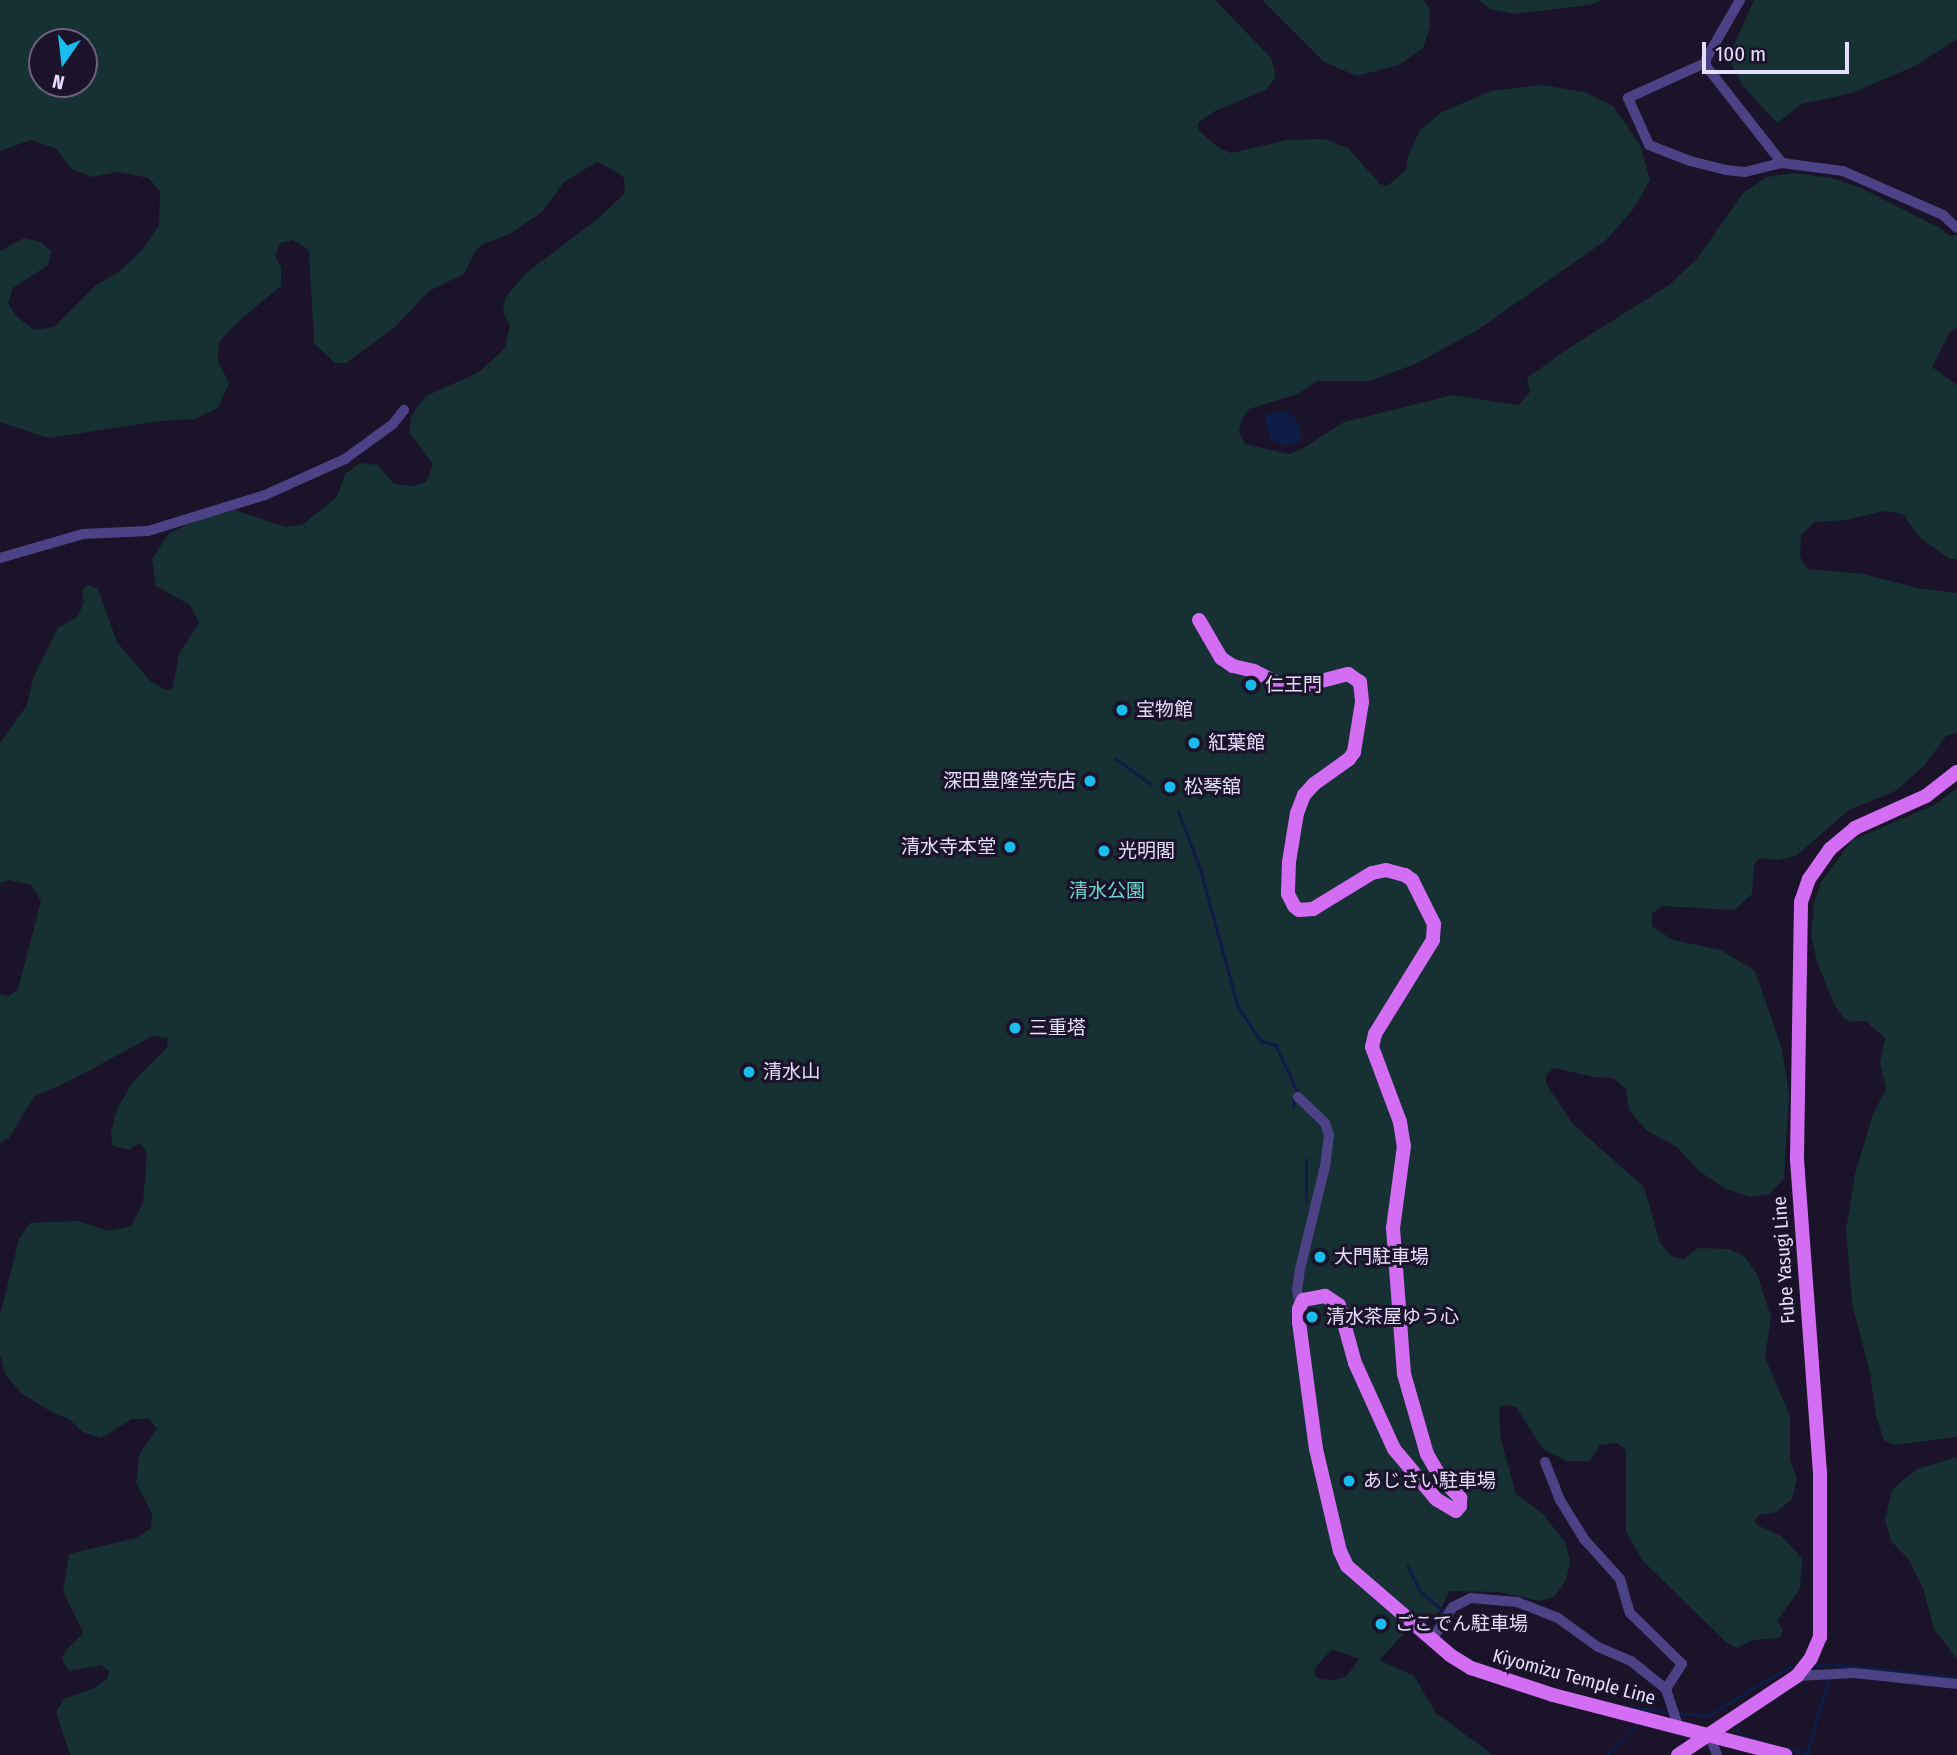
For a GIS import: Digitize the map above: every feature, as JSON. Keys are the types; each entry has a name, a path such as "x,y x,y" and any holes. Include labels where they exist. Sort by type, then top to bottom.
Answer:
{"main road":[{"path":"1199,620 1221,658 1233,666 1254,671 1280,684 1298,687 1348,674 1360,682 1362,702 1354,752 1349,759 1314,784 1304,795 1297,813 1289,862 1288,894 1294,906 1298,910 1313,909 1372,873 1386,870 1405,875 1412,880 1434,924 1433,940 1375,1034 1372,1047 1400,1122 1404,1146 1393,1228 1404,1374 1427,1454 1441,1478 1460,1498 1460,1506 1456,1511 1436,1499 1394,1450 1354,1363 1339,1305 1325,1296 1317,1296 1300,1304"},
{"name":"Fube Yasugi Line","path":"1678,1755 1797,1676 1811,1658 1820,1637 1822,1611 1819,1473 1797,1157 1801,902 1810,879 1829,849 1854,828 1926,796 1957,772"},
{"name":"Kiyomizu Temple Line","path":"1300,1304 1299,1322 1317,1449 1340,1551 1358,1577 1432,1640 1471,1668 1499,1678 1785,1755"}],"street":[{"path":"1740,0 1705,62 1628,98 1646,141 1690,161 1726,170 1745,172 1782,163 1861,177 1943,215 1957,228"},
{"path":"1705,62 1708,71 1782,163"},
{"path":"0,558 83,534 148,531 184,517 265,495 345,459 393,424 404,410"},
{"path":"1298,1097 1325,1123 1329,1135 1325,1166 1300,1269 1297,1290 1300,1304"},
{"path":"1545,1462 1560,1500 1584,1539 1620,1579 1630,1613 1682,1664 1681,1670 1666,1689"},
{"path":"1432,1640 1453,1607 1471,1598 1517,1602 1558,1618 1598,1647 1631,1661 1666,1689 1678,1725"},
{"path":"1797,1676 1854,1673 1957,1684"},
{"path":"1709,1734 1717,1755"}],"green space":[{"name":"清水公園","path":"0,0 1215,0 1271,58 1276,77 1266,90 1215,111 1198,123 1199,131 1219,148 1231,153 1287,140 1324,139 1348,148 1380,184 1387,186 1406,170 1408,156 1420,130 1442,112 1491,91 1541,85 1584,92 1613,106 1640,145 1650,180 1632,211 1605,241 1476,331 1415,364 1370,381 1317,381 1298,394 1249,409 1241,421 1239,432 1245,444 1289,454 1302,449 1344,422 1452,395 1519,405 1530,392 1527,378 1669,285 1697,259 1743,193 1767,177 1794,173 1832,178 1861,188 1940,228 1950,236 1957,235 1957,328 1950,332 1932,367 1957,385 1957,559 1950,559 1920,538 1903,514 1884,511 1846,520 1815,522 1801,535 1800,557 1808,569 1864,574 1917,588 1957,593 1957,733 1946,736 1924,766 1895,791 1849,810 1796,856 1777,860 1760,858 1754,864 1752,894 1734,910 1662,906 1652,914 1652,926 1673,940 1721,950 1755,971 1782,1049 1789,1094 1784,1179 1769,1194 1751,1197 1726,1189 1699,1171 1677,1147 1646,1130 1629,1110 1626,1089 1613,1078 1594,1077 1554,1068 1546,1075 1546,1084 1573,1124 1644,1187 1660,1243 1671,1256 1684,1259 1698,1248 1729,1249 1745,1257 1757,1274 1771,1317 1765,1357 1790,1416 1790,1460 1797,1479 1792,1499 1776,1512 1759,1515 1755,1521 1757,1525 1781,1536 1802,1558 1800,1589 1777,1621 1783,1629 1780,1638 1753,1640 1737,1648 1727,1643 1643,1561 1626,1532 1626,1450 1617,1443 1600,1445 1590,1461 1567,1461 1543,1449 1516,1407 1506,1405 1500,1407 1501,1440 1516,1494 1543,1514 1566,1543 1570,1562 1566,1580 1554,1597 1540,1601 1498,1592 1450,1591 1439,1612 1423,1625 1410,1627 1379,1660 1414,1676 1436,1713 1493,1755 70,1755 56,1712 64,1699 94,1688 107,1679 109,1671 101,1665 69,1671 62,1659 66,1650 83,1633 63,1591 69,1554 136,1538 151,1528 152,1514 136,1483 140,1453 157,1429 149,1419 132,1419 101,1438 83,1432 70,1420 20,1392 5,1374 0,1354 0,1315 19,1239 30,1223 78,1221 109,1231 131,1226 143,1203 147,1153 140,1143 128,1150 112,1145 111,1132 117,1109 132,1083 167,1048 168,1038 153,1036 34,1097 9,1138 0,1143 0,994 9,996 18,989 41,901 31,885 9,880 0,883 0,743 27,705 33,678 58,628 77,617 84,603 82,590 88,585 98,589 117,642 150,681 166,690 173,688 179,654 199,623 190,605 156,586 152,559 169,533 197,520 235,510 285,527 302,525 337,497 345,474 360,463 378,465 394,484 413,486 426,482 433,464 409,432 412,414 426,396 479,372 505,348 510,325 503,312 505,298 525,274 600,217 625,193 624,178 597,162 564,182 542,212 510,234 483,244 476,250 464,274 429,291 395,327 346,363 335,363 314,343 309,250 293,240 280,243 275,256 281,267 281,286 241,319 220,341 217,359 229,383 218,408 195,419 161,421 48,438 0,422 0,251 24,238 41,242 51,251 48,265 13,288 8,303 16,316 34,330 54,327 95,286 119,272 143,249 159,225 160,192 149,178 118,172 92,177 71,169 57,149 31,140 0,151","holes":["1332,1649 1359,1659 1347,1676 1335,1680 1320,1679 1315,1675 1315,1668"]},
{"path":"1262,0 1424,0 1429,8 1430,27 1423,48 1399,65 1357,76 1324,62"},
{"path":"1478,0 1601,0 1590,5 1514,14 1490,9"},
{"path":"1754,0 1957,0 1957,39 1917,65 1852,93 1802,104 1777,123 1743,86 1728,58"},
{"path":"1957,788 1957,1437 1894,1445 1884,1440 1876,1416 1870,1373 1852,1303 1846,1230 1855,1174 1873,1114 1886,1089 1880,1062 1885,1038 1865,1021 1851,1022 1843,1017 1834,1004 1817,962 1811,935 1814,903 1821,882 1852,840 1934,805"},
{"path":"1957,1457 1957,1659 1934,1629 1923,1588 1909,1560 1891,1541 1885,1519 1892,1490 1904,1479 1918,1469"}],"water":[{"path":"1288,411 1299,424 1302,441 1285,446 1270,439 1265,420 1267,414"}],"waterway":[{"path":"1116,759 1151,784"},
{"path":"1178,810 1201,871 1238,1006 1261,1041 1276,1045 1298,1093"},
{"path":"1293,1106 1294,1098"},
{"path":"1306,1160 1306,1204"},
{"path":"1408,1566 1420,1591 1443,1610 1443,1616"},
{"path":"1811,1665 1832,1664 1957,1677"},
{"path":"1679,1713 1707,1716 1789,1667 1798,1666"},
{"path":"1806,1755 1829,1678"},
{"path":"1628,1707 1651,1710"},
{"path":"1646,1715 1651,1710 1669,1712"},
{"path":"1607,1755 1639,1722"},
{"path":"1738,1725 1739,1735 1763,1742"},
{"path":"1786,1748 1810,1755"}],"place":[{"name":"仁王門","path":"1251,685"},
{"name":"宝物館","path":"1122,710"},
{"name":"紅葉館","path":"1194,743"},
{"name":"深田豊隆堂売店","path":"1090,781"},
{"name":"松琴舘","path":"1170,787"},
{"name":"清水寺本堂","path":"1010,847"},
{"name":"光明閣","path":"1104,851"},
{"name":"三重塔","path":"1015,1028"},
{"name":"清水山","path":"749,1072"},
{"name":"大門駐車場","path":"1320,1257"},
{"name":"清水茶屋ゆう心","path":"1312,1317"},
{"name":"あじさい駐車場","path":"1349,1481"},
{"name":"ごこでん駐車場","path":"1381,1624"}]}
